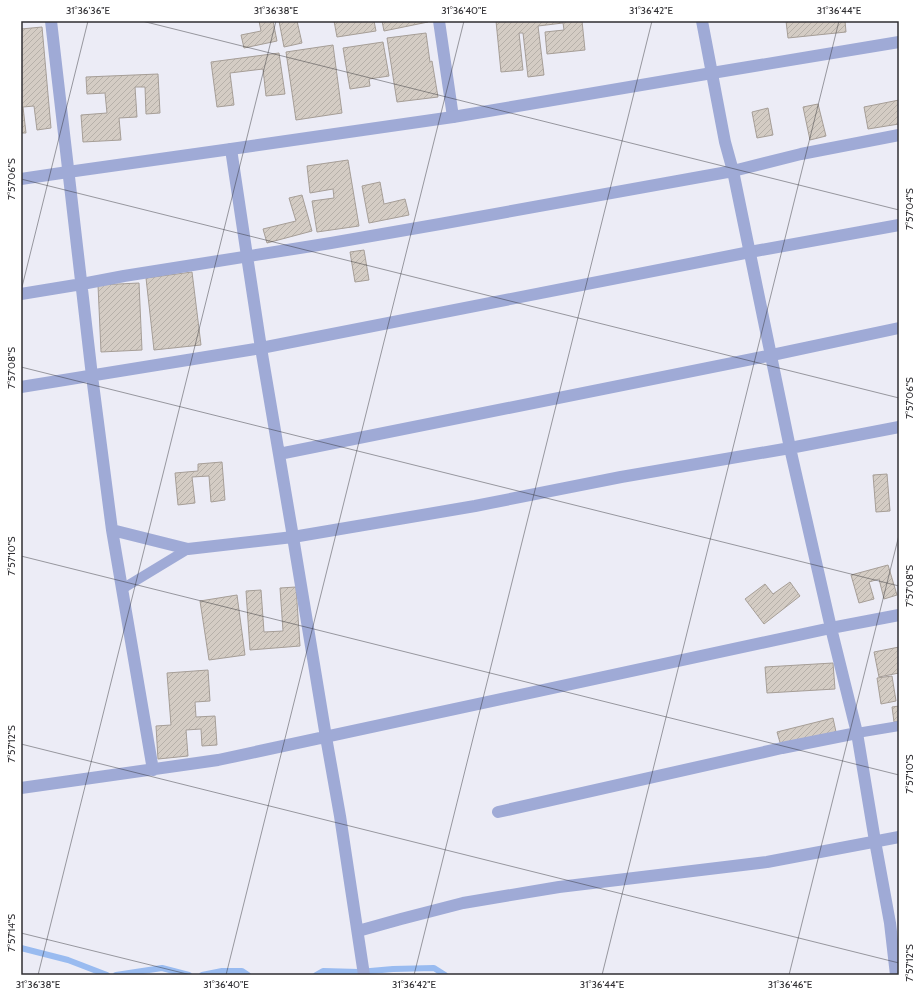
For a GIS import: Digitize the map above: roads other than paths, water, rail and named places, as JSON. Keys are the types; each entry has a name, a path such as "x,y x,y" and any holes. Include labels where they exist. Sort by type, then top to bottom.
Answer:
{"street":[{"path":"51,21 92,376 112,530 154,770"},
{"path":"439,21 453,117"},
{"path":"702,21 725,142 733,171 790,448 857,734 875,841 894,922 896,975"},
{"path":"21,179 453,117 899,42"},
{"path":"21,294 440,224 733,171 801,154 899,135"},
{"path":"231,149 261,348 340,816 364,975"},
{"path":"21,387 261,348 750,252 899,225"},
{"path":"279,454 899,328"},
{"path":"112,530 188,549 294,537 475,506 621,477 790,448 899,427"},
{"path":"21,788 218,760 831,628 899,615"},
{"path":"498,812 782,748 857,734"},
{"path":"358,931 463,903 558,887 767,862 899,837"}],"lane":[{"path":"122,589 188,549"},
{"path":"857,734 899,726"}],"waterway":[{"path":"21,948 68,960 107,975"},
{"path":"116,975 162,968 189,975"},
{"path":"316,975 323,971 359,972 434,968 445,975"},
{"path":"202,975 222,971 242,971 248,975"}]}
